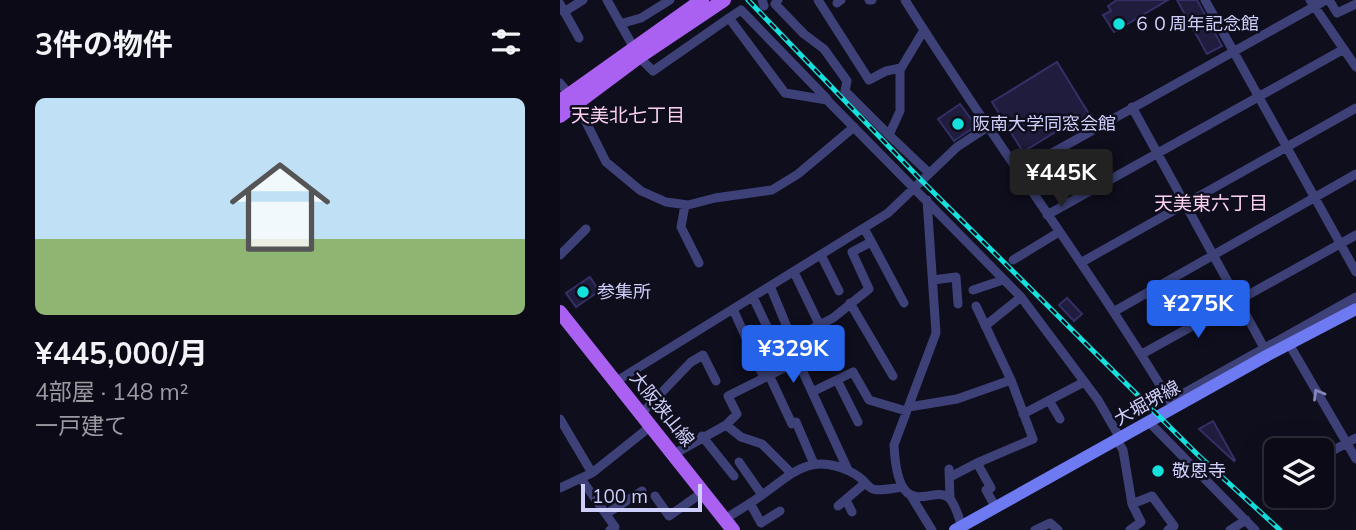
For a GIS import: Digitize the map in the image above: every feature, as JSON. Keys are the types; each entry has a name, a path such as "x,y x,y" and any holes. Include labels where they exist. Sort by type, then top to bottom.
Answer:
{"main road":[{"path":"636,52 702,0"},
{"path":"560,116 566,96 724,0"},
{"name":"大堀堺線","path":"960,529 1149,422 1172,404 1267,351 1289,344 1356,309"},
{"name":"大阪狭山線","path":"563,320 729,524"}],"street":[{"path":"579,38 562,8 583,0"},
{"path":"607,0 636,52 653,71 661,68 675,53 741,10 827,100 916,187 1021,297 1084,382 1123,450 1132,504 1141,522 1130,530"},
{"path":"620,24 641,18 670,0"},
{"path":"778,0 775,4 804,34 824,49 847,81 845,91 929,173"},
{"path":"818,0 869,80 886,71 901,68"},
{"path":"905,0 986,128 1115,311 1172,404"},
{"path":"1217,0 1206,3 1356,272"},
{"path":"1018,172 1233,51 1312,3 1327,0 1337,13 1356,4"},
{"path":"1312,3 1356,67"},
{"path":"729,18 785,93 827,100"},
{"path":"889,135 900,111 898,82 901,68 924,30"},
{"path":"1047,215 1343,49"},
{"path":"566,96 583,116 606,162 640,191 666,202 685,205 772,190 816,160 854,127"},
{"path":"1132,107 1267,351 1356,297"},
{"path":"1082,262 1356,108"},
{"path":"615,382 888,214 957,147 986,128"},
{"path":"1115,311 1356,174"},
{"path":"927,200 936,333 894,445 902,486 932,530"},
{"path":"685,205 681,227 699,262"},
{"path":"864,228 904,303"},
{"path":"560,255 586,229"},
{"path":"1013,260 1059,232"},
{"path":"1142,354 1356,235"},
{"path":"792,339 820,326 869,289 852,252 871,242"},
{"path":"821,255 839,291"},
{"path":"794,272 820,326"},
{"path":"933,280 956,277 958,304"},
{"path":"973,290 1003,280"},
{"path":"770,286 792,339 790,344 848,470 876,491 902,486"},
{"path":"753,297 786,367"},
{"path":"985,326 1021,297"},
{"path":"850,303 893,376"},
{"path":"960,529 950,499 949,473 1033,439 1011,380 976,306"},
{"path":"733,309 792,424 796,422 814,464"},
{"path":"1289,344 1356,459"},
{"path":"641,414 691,362 703,355 716,381"},
{"path":"674,454 726,425 737,414 728,396 798,361"},
{"path":"813,392 853,372 869,400 907,409 957,399 1011,380"},
{"path":"837,380 858,422"},
{"path":"1023,414 1084,382"},
{"path":"848,403 866,394"},
{"path":"1050,402 1060,419"},
{"path":"560,419 592,473"},
{"path":"1149,422 1255,530"},
{"path":"726,425 741,437 762,444 790,472"},
{"path":"562,484 582,480 651,426"},
{"path":"702,436 734,476"},
{"path":"1334,450 1356,438"},
{"path":"739,462 762,495"},
{"path":"977,463 991,488 986,490 996,508"},
{"path":"729,524 750,503 790,472 814,464 848,470"},
{"path":"582,480 615,527 610,530"},
{"path":"852,512 842,503 864,484"},
{"path":"606,514 642,491"},
{"path":"655,496 669,516 703,492"},
{"path":"911,496 918,499 944,495 950,499"},
{"path":"1132,504 1152,496 1174,526 1168,530"},
{"path":"750,503 761,523 780,511"},
{"path":"1231,530 1246,520"},
{"path":"1035,530 1049,523 1058,530"}],"building":[{"name":"６０周年記念館","path":"1117,0 1168,0 1114,32 1103,15 1111,11 1108,6"},
{"path":"1177,0 1197,0 1222,46 1207,54"},
{"path":"1057,62 1092,119 1084,124 1080,117 1023,152 992,102"},
{"name":"阪南大学同窓会館","path":"960,104 976,126 954,141 938,119"},
{"name":"参集所","path":"590,277 599,291 576,307 566,293"},
{"path":"1067,298 1082,314 1074,321 1059,305"},
{"path":"1213,421 1235,460 1234,461 1199,429"}],"railway":[{"path":"748,0 922,181 1198,455 1280,530"}],"place":[{"name":"６０周年記念館","path":"1119,24"},
{"name":"阪南大学同窓会館","path":"958,124"},
{"name":"参集所","path":"583,292"},
{"name":"敬恩寺","path":"1158,471"}],"district":[{"name":"天美北七丁目","path":"628,115"},
{"name":"天美東六丁目","path":"1211,203"}]}
